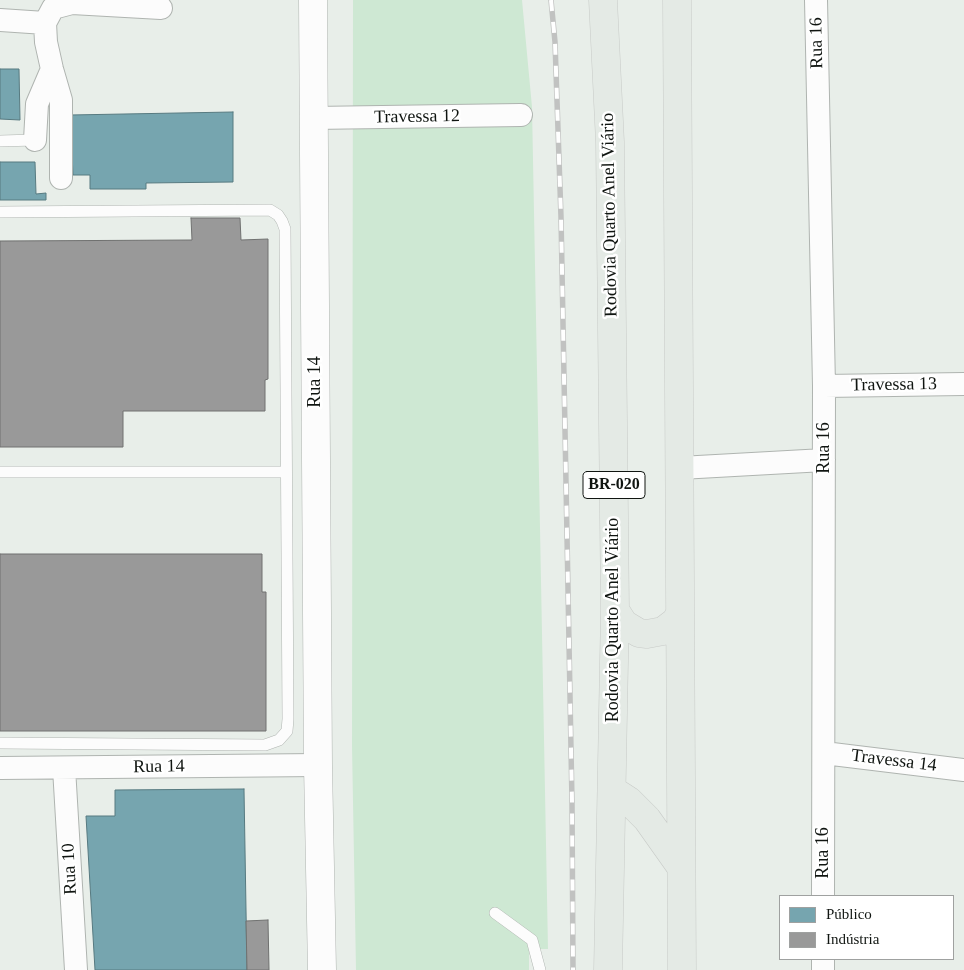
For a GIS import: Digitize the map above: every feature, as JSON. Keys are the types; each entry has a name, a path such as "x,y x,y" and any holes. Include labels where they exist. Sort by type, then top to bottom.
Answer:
{"highway":[{"name":"Rodovia Quarto Anel Viário","path":"603,0 610,142 615,610 608,970"},
{"path":"677,0 682,970"},
{"path":"615,610 624,624 639,633 647,634 663,631 676,621 680,613"},
{"path":"612,790 639,810 681,867"}],"main road":[{"name":"Rua 14","path":"313,0 318,765 322,970"}],"street":[{"name":"Rua 16","path":"816,0 824,386 823,895"},
{"path":"61,178 61,100 46,42 45,23 53,8 72,4 161,8"},
{"path":"0,20 45,23"},
{"path":"35,140 37,104 52,69"},
{"name":"Travessa 12","path":"313,118 521,115"},
{"name":"Travessa 13","path":"824,386 964,384"},
{"path":"680,468 824,460"},
{"name":"Travessa 14","path":"824,753 964,770"},
{"name":"Rua 14","path":"0,768 318,765"},
{"name":"Rua 10","path":"64,768 76,970"}],"lane":[{"path":"0,141 35,140"},
{"path":"0,212 270,210 278,215 285,229 288,719 287,730 279,740 266,745 0,743"},
{"path":"0,472 286,472"},
{"path":"495,913 532,940 540,970"}],"green space":[{"path":"353,0 522,0 532,107 548,949 529,949 529,970 356,970 352,746"}],"building: Público":[{"path":"0,69 19,69 20,120 0,119"},
{"path":"233,112 233,182 146,183 146,189 90,189 90,175 73,175 70,115"},
{"path":"0,162 35,162 36,194 46,193 46,200 0,200"},
{"path":"244,789 247,970 95,970 86,816 115,816 115,790"}],"building: Indústria":[{"path":"191,218 240,218 241,240 268,239 268,379 265,380 265,411 123,411 123,447 0,447 0,241 192,240"},
{"path":"0,554 262,554 262,592 266,592 266,731 0,731"},
{"path":"268,920 269,970 247,970 246,921"}],"railway":[{"path":"551,0 555,42 561,217 572,802 573,970"}]}
